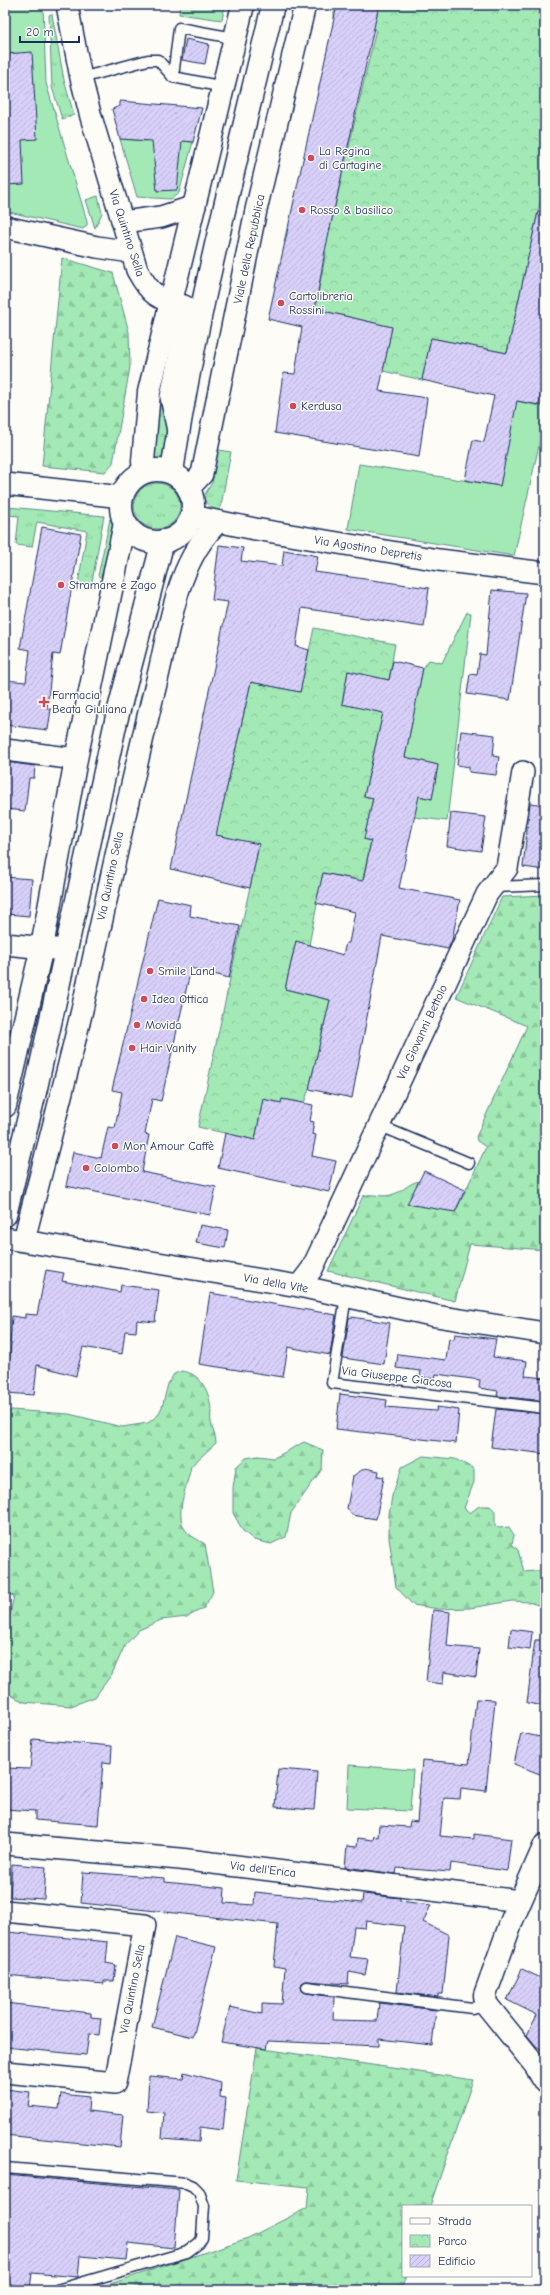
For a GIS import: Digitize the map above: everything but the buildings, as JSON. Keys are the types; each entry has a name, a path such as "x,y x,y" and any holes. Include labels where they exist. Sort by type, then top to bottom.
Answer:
{"street":[{"name":"Via Quintino Sella","path":"67,5 81,78 137,270 148,287 159,299 171,302"},
{"path":"144,472 143,461 149,392 243,5"},
{"path":"172,472 178,431 205,300 273,5"},
{"name":"Viale della Repubblica","path":"188,489 202,474 256,210 305,5"},
{"path":"123,222 161,217 195,206"},
{"path":"5,227 97,247 131,252"},
{"path":"171,302 184,306 188,314 171,397 178,431"},
{"path":"5,1106 42,947 76,759 125,523 122,512 122,497 128,486 144,472 154,469 172,472 188,489 191,498 192,516 180,533 163,541 152,541 141,538 125,523"},
{"path":"5,484 122,497"},
{"name":"Via Agostino Depretis","path":"192,516 218,522 439,560 545,572"},
{"name":"Via Quintino Sella","path":"15,1239 61,1094 81,1012 125,807 173,610 189,562 206,534 218,522"},
{"path":"5,1215 36,1088 116,721 163,541"},
{"path":"5,750 76,759"},
{"name":"Via Giovanni Bettolo","path":"299,1286 312,1269 487,894 507,868 511,854 523,772"},
{"path":"5,944 65,950"},
{"path":"36,1088 61,1094"},
{"name":"Via della Vite","path":"15,1239 299,1286 436,1316 545,1334"},
{"name":"Via dell'Erica","path":"5,1844 180,1859 520,1901"},
{"path":"545,1847 520,1901 487,1987 486,2004 536,2066 545,2082"},
{"name":"Via Quintino Sella","path":"5,1911 145,1925 115,2082 5,2072"}],"lane":[{"path":"173,77 179,28 234,38"},
{"path":"81,78 148,60 158,60 173,77 224,87"},
{"path":"492,887 545,885"},
{"path":"378,1125 469,1163"},
{"name":"Via Giuseppe Giacosa","path":"346,1297 332,1383 545,1408"},
{"path":"307,1988 472,2008 486,2004"},
{"path":"5,2168 186,2184 193,2186 203,2199 202,2238 194,2248 187,2252 57,2290"}],"green space":[{"path":"5,5 43,5 46,83 87,221 87,225 83,229 5,211"},
{"path":"180,5 225,5 222,20 179,14"},
{"path":"379,5 545,5 545,180 507,353 431,338 422,380 383,371 392,327 315,309 326,252 284,242 287,228 328,237 376,29 334,19 334,12 376,19"},
{"path":"52,14 64,80 74,115 62,119 52,87 49,15"},
{"path":"148,136 193,142 179,193 171,199 137,197 120,139 147,141"},
{"path":"98,196 102,213 95,228 86,200"},
{"path":"62,258 113,273 129,332 130,367 113,463 105,472 42,466"},
{"path":"178,320 161,399 167,431 163,460 152,459 155,415"},
{"path":"516,401 545,407 545,419 514,556 348,529 359,464 500,486"},
{"path":"218,450 231,452 220,511 209,507 203,497 212,483"},
{"path":"153,483 161,483 170,487 176,493 180,506 176,519 170,525 161,529 153,529 144,525 138,519 134,510 134,502 138,493 144,487"},
{"path":"8,507 104,516 91,587 78,584 87,531 37,522 32,547 16,545 19,516 7,515"},
{"path":"110,519 113,524 113,538 101,577 98,576"},
{"path":"467,612 471,613 447,821 414,817 416,807 394,791 432,799 438,765 405,757 423,668 429,660 442,663"},
{"path":"314,628 395,644 389,680 348,671 342,703 383,713 364,796 373,798 364,839 371,841 360,892 354,879 323,873 309,945 296,941 285,989 330,1000 309,1089 304,1103 282,1099 281,1103 263,1100 255,1140 198,1127 259,845 216,835 251,682 300,692"},
{"path":"545,895 545,1250 470,1244 455,1301 328,1271 363,1196 381,1196 397,1193 412,1183 419,1181 408,1204 456,1211 486,1147 477,1141 476,1137 527,1026 456,997 502,897"},
{"path":"182,1371 189,1373 199,1380 209,1397 211,1419 216,1440 216,1443 191,1466 181,1511 181,1519 189,1534 205,1544 213,1592 204,1608 187,1617 161,1620 139,1630 125,1645 112,1674 95,1697 71,1706 24,1702 5,1692 5,1637 14,1596 5,1593 5,1415 11,1410 69,1414 122,1427 148,1423 158,1415 162,1407 168,1384 174,1374"},
{"path":"304,1442 323,1450 322,1469 291,1513 286,1537 271,1544 254,1540 243,1531 233,1513 233,1488 236,1467 246,1458 258,1456 274,1458"},
{"path":"423,1456 455,1459 474,1469 474,1482 464,1508 470,1513 479,1506 490,1506 495,1511 495,1526 499,1528 509,1527 514,1535 512,1544 518,1550 524,1572 545,1570 545,1607 528,1602 512,1601 470,1608 439,1609 413,1605 396,1587 389,1538 389,1515 392,1496 402,1467"},
{"path":"349,1765 413,1770 410,1811 347,1808"},
{"path":"257,2048 473,2080 430,2205 402,2205 402,2277 406,2277 401,2290 92,2290 248,2238 307,2208 309,2187 236,2180"}],"place":[{"name":"La Regina di Cartagine","path":"311,158"},
{"name":"Rosso & basilico","path":"302,210"},
{"name":"Cartolibreria Rossini","path":"281,303"},
{"name":"Kerdusa","path":"293,406"},
{"name":"Stramare e Zago","path":"61,585"},
{"name":"Farmacia Beata Giuliana","path":"44,702"},
{"name":"Smile Land","path":"150,971"},
{"name":"Idea Ottica","path":"144,999"},
{"name":"Movida","path":"137,1025"},
{"name":"Hair Vanity","path":"132,1048"},
{"name":"Mon Amour Caffè","path":"115,1146"},
{"name":"Colombo","path":"86,1168"}]}
